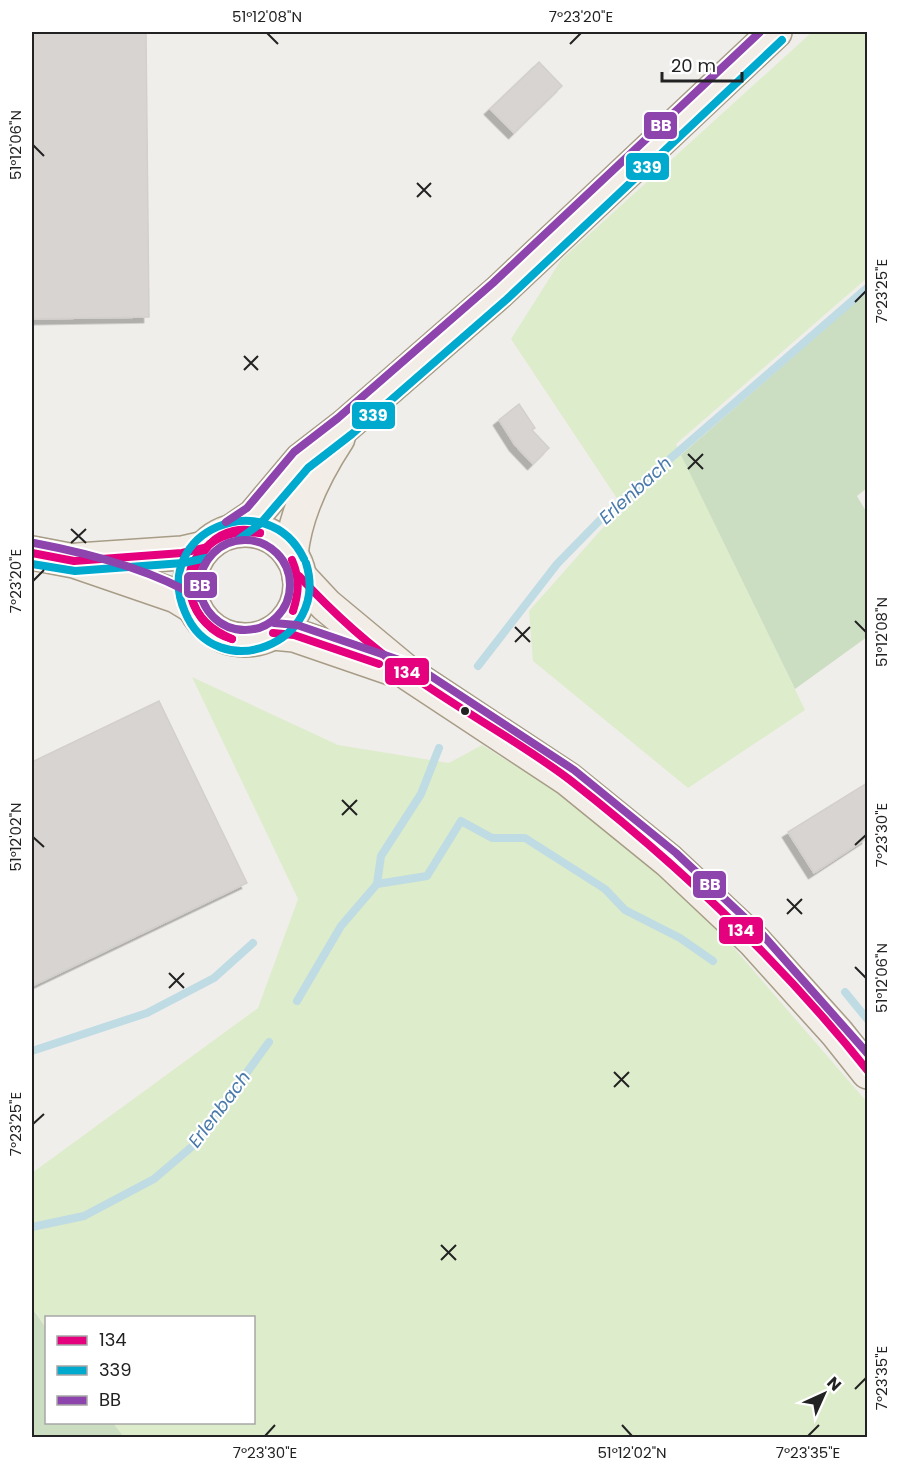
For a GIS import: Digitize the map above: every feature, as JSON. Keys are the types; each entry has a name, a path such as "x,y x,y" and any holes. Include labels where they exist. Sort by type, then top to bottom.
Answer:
{"main road":[{"path":"409,674 294,635 273,633 247,640 221,636 210,628 194,607 189,592 190,576 195,561 216,537 232,531 254,516 301,460 321,442 345,426 541,254 775,32"},
{"path":"273,633 282,626 295,609 293,537 303,506 345,426"},
{"path":"232,531 249,530 265,534 280,543 326,605 409,674 568,779 669,861 754,940 837,1033 867,1072"},
{"path":"74,561 182,553 204,548"},
{"path":"32,554 74,561 176,596 194,607"}],"green space":[{"path":"812,32 867,32 867,278 676,444 805,710 688,788 533,661 529,611 622,506 511,339 561,260"},
{"path":"867,292 867,488 857,496 867,513 867,637 795,689 681,455"},
{"path":"192,677 338,745 449,763 482,745 562,795 647,861 715,926 867,1102 867,1437 124,1437 114,1424 255,1424 255,1316 45,1316 45,1326 36,1312 32,1313 32,1173 258,1008 298,899"},
{"path":"35,1312 45,1327 45,1424 114,1424 124,1437 32,1437 32,1313"}],"building":[{"path":"32,32 146,32 149,317 32,319"},
{"path":"539,62 562,86 514,133 490,109"},
{"path":"519,404 535,428 532,430 549,448 533,464 515,445 499,420"},
{"path":"159,701 247,883 32,986 32,762"},
{"path":"867,783 867,838 814,873 788,832"}],"waterway":[{"name":"Erlenbach","path":"478,666 557,564 603,517 868,287"},
{"name":"Erlenbach","path":"297,1001 341,926 377,884 381,856 421,794 439,748"},
{"path":"377,884 427,876 461,821 492,838 525,838 605,889 625,910 680,938 713,961"},
{"path":"32,1051 147,1013 214,978 253,943"},
{"path":"845,992 868,1020"},
{"name":"Erlenbach","path":"32,1227 84,1216 154,1179 195,1144 269,1042"}],"transit line":[{"name":"BB","path":"226,522 247,508 294,452 338,418 493,283 760,32"},
{"name":"339","path":"238,540 261,523 308,468 352,434 507,299 782,40"},
{"name":"339","path":"304,559 287,536 265,524 241,521 218,527 198,540 184,559 179,583 185,612 200,635 220,647 243,651 266,646 287,634 302,615 309,591 306,563"},
{"name":"134","path":"210,544 234,531 247,530 260,533"},
{"name":"134","path":"210,544 234,533 260,533"},
{"name":"BB","path":"245,540 270,548 282,560 290,585 282,610 270,622 245,630 220,622 208,610 200,585 208,560 220,548 245,540"},
{"name":"BB","path":"34,543 76,552 141,571 199,598"},
{"name":"134","path":"210,544 194,572 191,585 192,598 205,621 232,639"},
{"name":"134","path":"210,544 198,555 191,568 189,583 191,597 206,623 218,633 232,639"},
{"name":"134","path":"32,553 74,561 182,553 204,548"},
{"name":"339","path":"32,564 75,571 183,563 206,558"},
{"name":"134","path":"292,560 298,586 293,611"},
{"name":"134","path":"299,576 325,603 381,653 431,689 551,766 651,846 728,917 764,954 835,1031 868,1071"},
{"name":"BB","path":"274,623 297,625 414,665 574,770 676,853 761,933 868,1054"},
{"name":"134","path":"273,633 294,635 379,664"}]}
